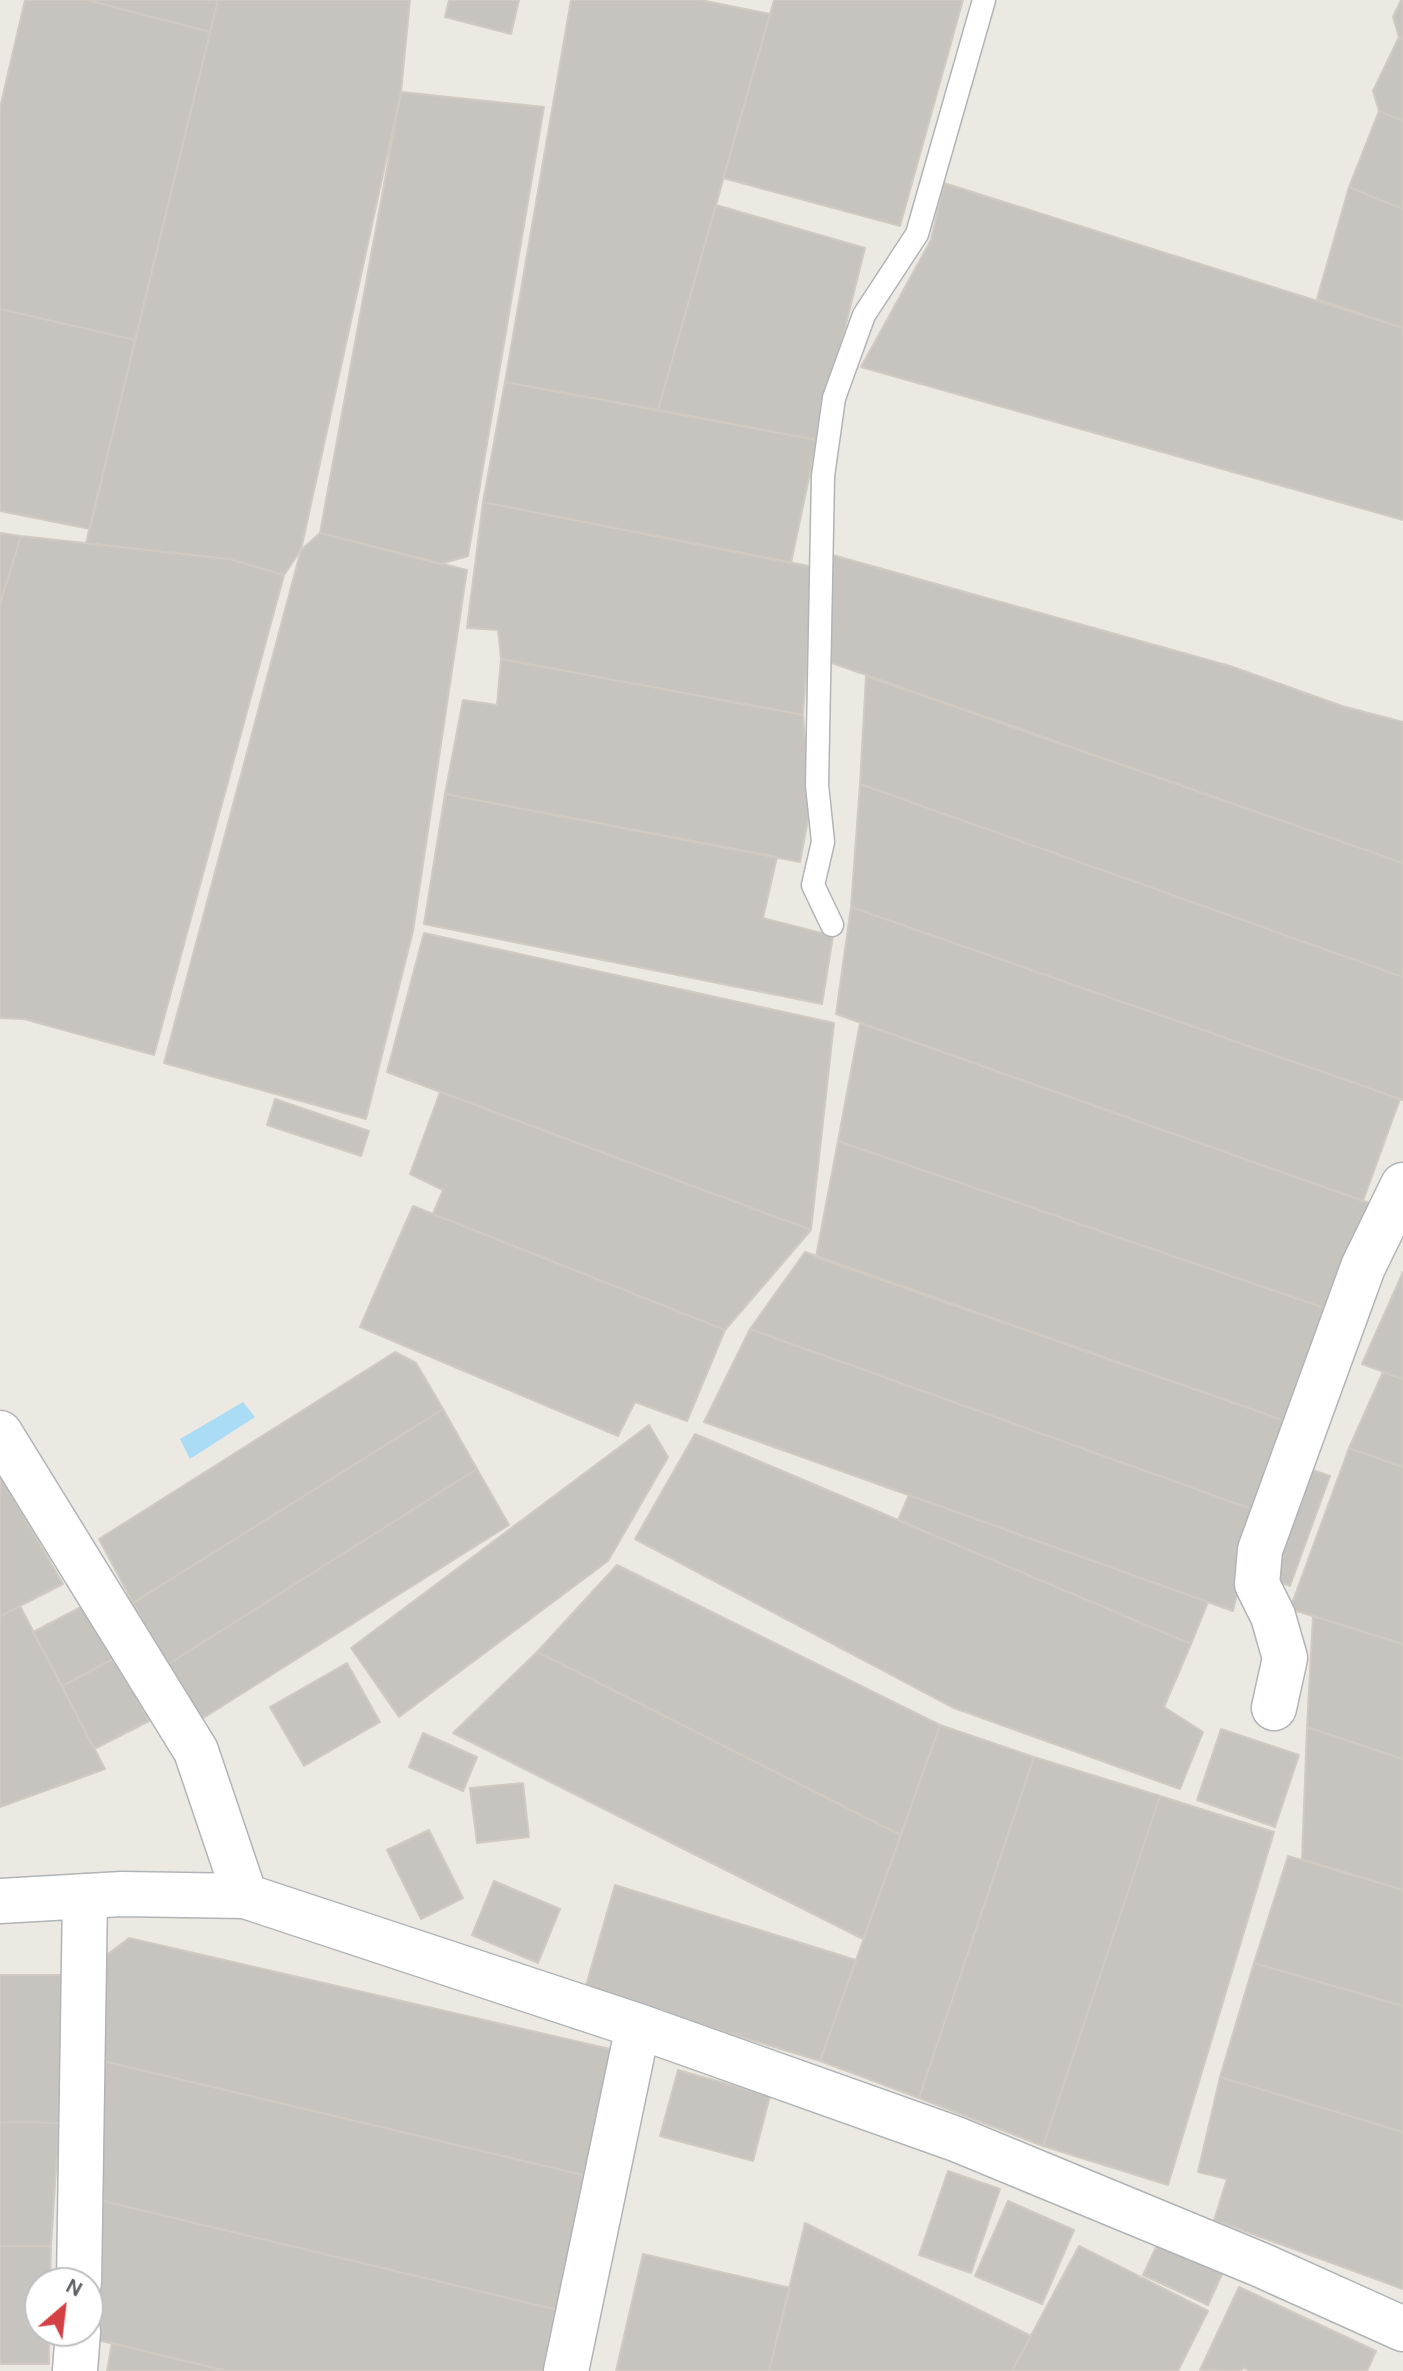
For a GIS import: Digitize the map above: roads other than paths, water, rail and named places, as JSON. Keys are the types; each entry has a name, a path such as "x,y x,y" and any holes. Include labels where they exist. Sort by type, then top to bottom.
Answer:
{"street":[{"path":"1274,1708 1285,1658 1273,1616 1257,1584 1260,1550 1363,1267 1403,1185"},
{"path":"0,1433 196,1751 245,1896"},
{"path":"79,2267 85,1896"},
{"path":"0,1901 85,1896 245,1896 638,2026 956,2139 1261,2265 1403,2329"},
{"path":"566,2371 638,2026"},
{"path":"75,2371 77,2347"}],"lane":[{"path":"832,925 813,885 823,842 817,785 823,476 834,398 864,315 917,234 984,0"}],"water":[{"path":"243,1402 255,1417 190,1459 180,1439"}]}
